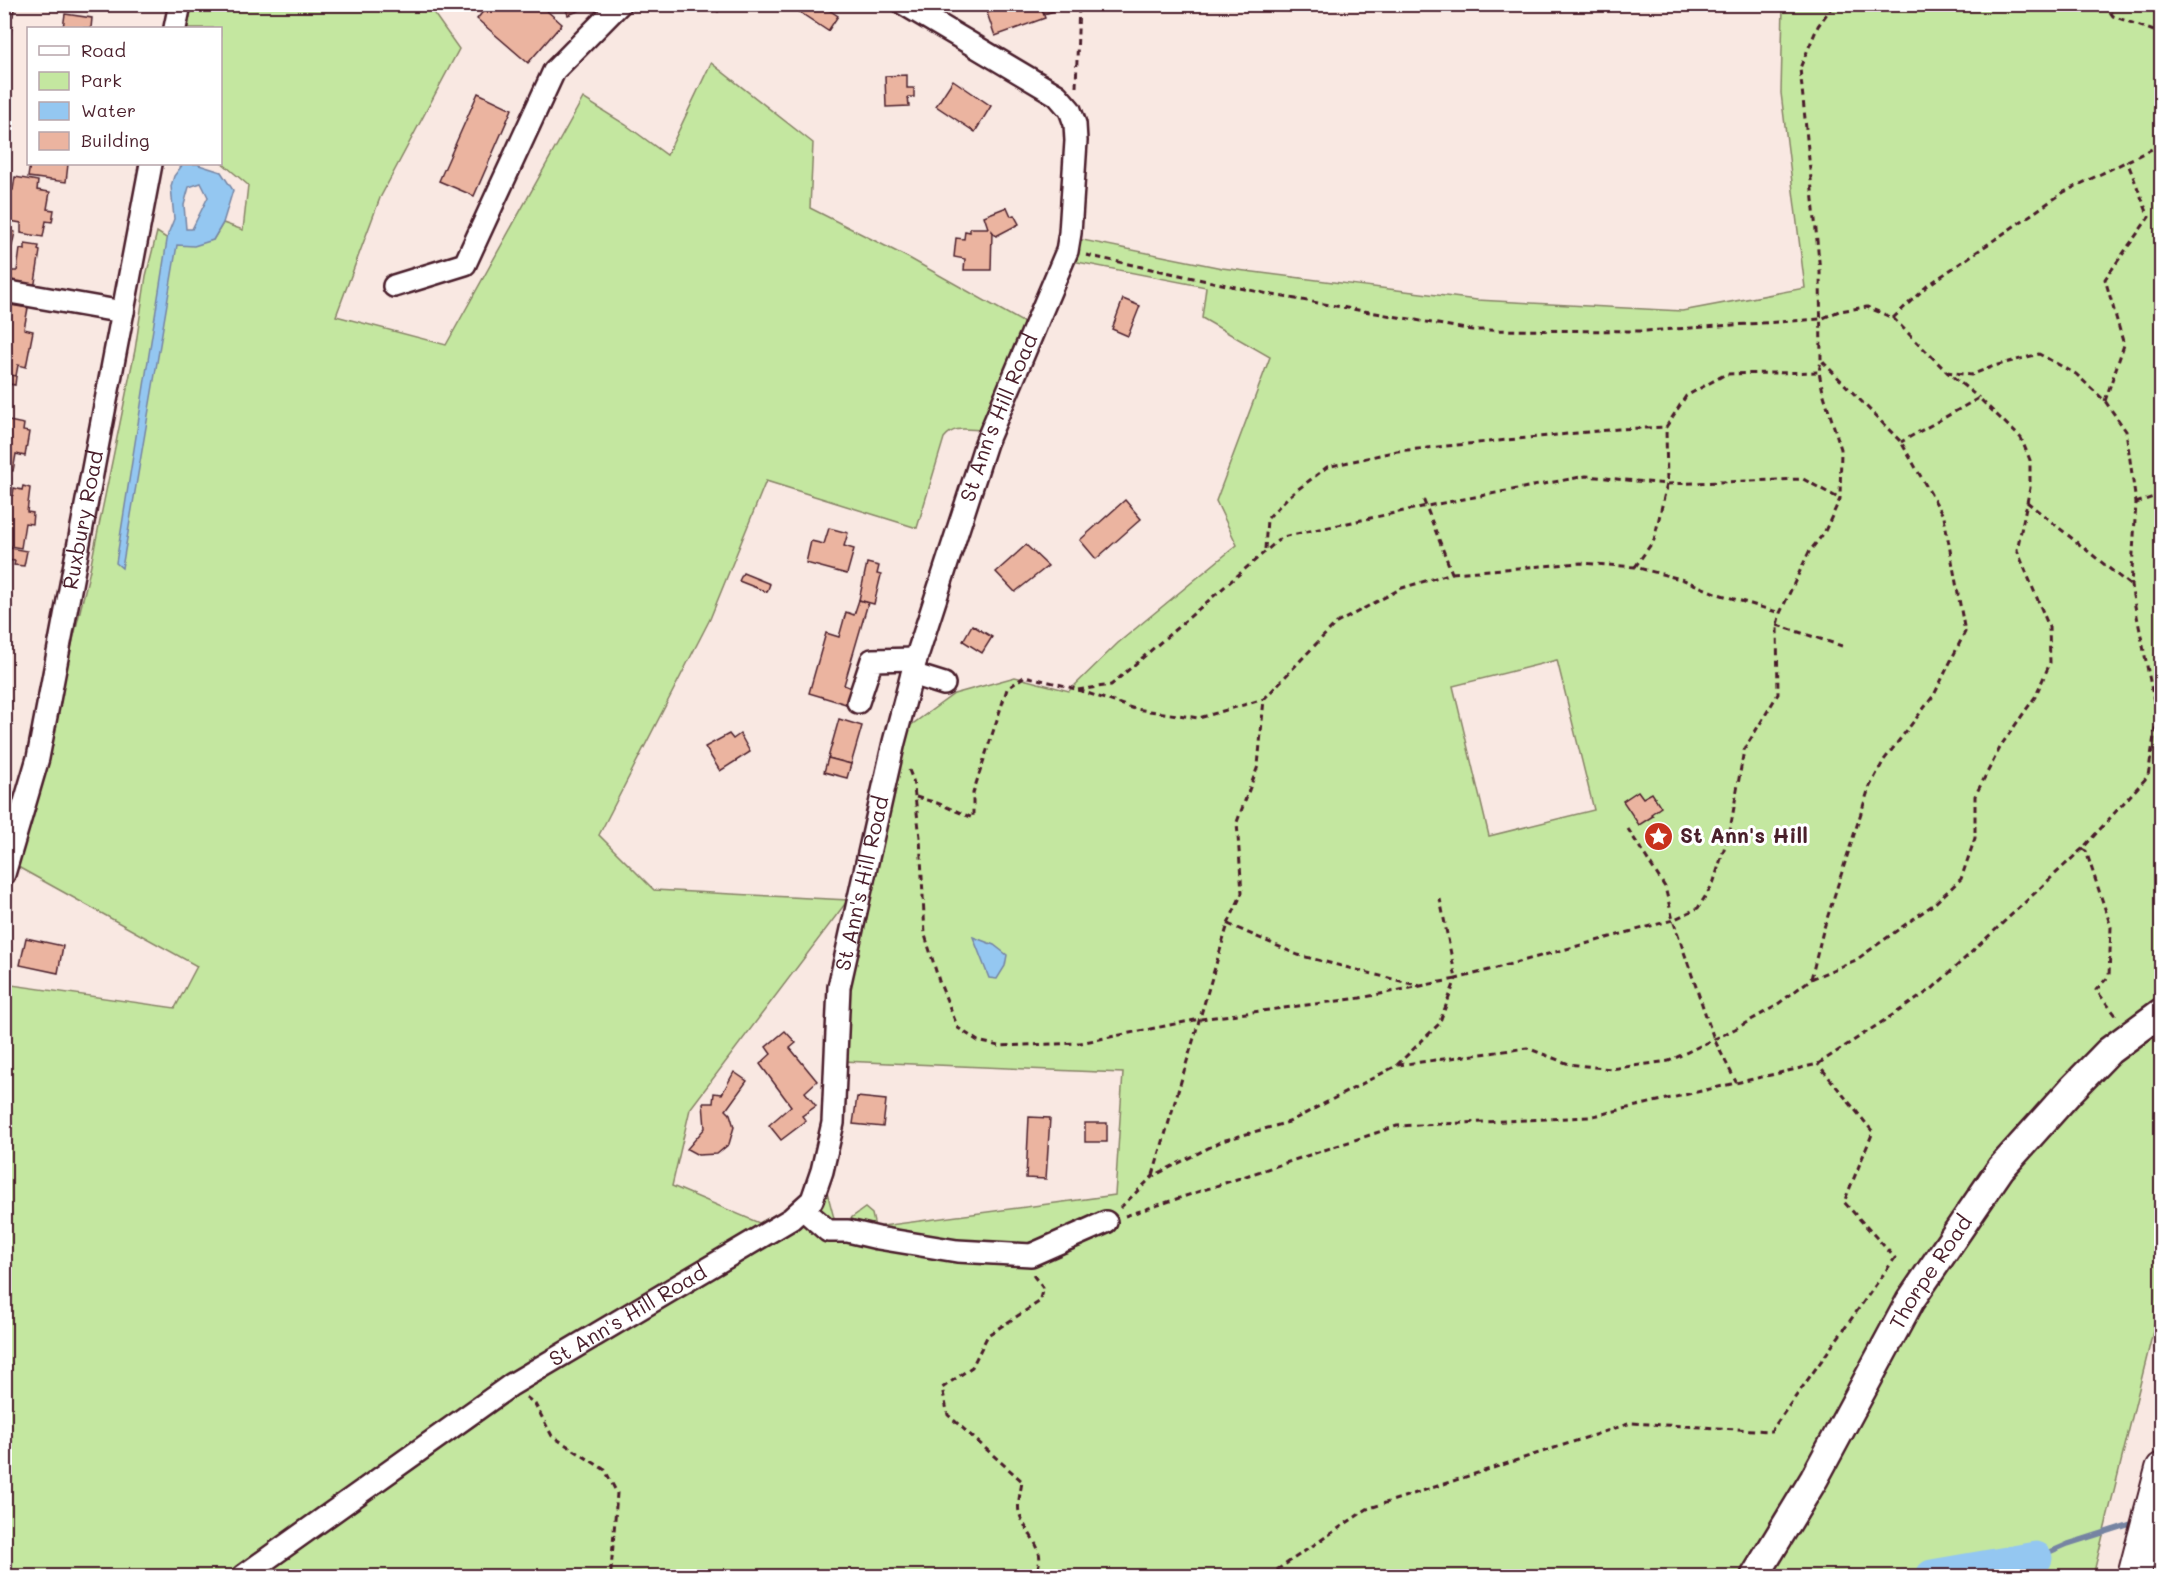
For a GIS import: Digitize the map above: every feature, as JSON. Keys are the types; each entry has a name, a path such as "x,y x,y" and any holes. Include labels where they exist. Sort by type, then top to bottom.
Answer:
{"highway":[{"path":"2134,1576 2162,1469"}],"main road":[{"name":"Thorpe Road","path":"1755,1576 1814,1479 1910,1301 1995,1178 2071,1090 2109,1051 2162,1012"}],"street":[{"path":"176,27 180,4"},
{"path":"394,286 465,264 554,71 620,4"},
{"path":"904,4 1057,95 1070,110"},
{"name":"St Ann's Hill Road","path":"243,1576 511,1385 791,1219 812,1200 817,1189 833,1123 839,987 894,742 914,667 986,443 1066,251 1070,233 1076,141 1075,124 1070,110"},
{"name":"Ruxbury Road","path":"4,874 38,758 151,165"},
{"path":"4,291 123,312"},
{"path":"858,702 872,660 914,667 944,684"},
{"path":"803,1209 828,1231 848,1231 957,1251 1006,1254 1031,1255 1106,1222"}],"path":[{"path":"1070,110 1076,96 1079,4"},
{"path":"894,742 901,751 913,780 924,883 926,935 939,981 958,1028 978,1041 999,1046 1080,1043 1200,1019 1360,998 1422,987 1672,920 1698,908 1713,884 1730,830 1744,750 1778,694 1777,625 1780,614 1809,552 1824,533 1840,499 1841,449 1819,372 1821,360 1820,271 1800,68 1818,26 1834,4"},
{"path":"2103,4 2113,15 2162,34"},
{"path":"1893,318 1927,286 2064,192 2162,144"},
{"path":"2105,401 2124,345 2105,279 2149,217 2127,161"},
{"path":"1066,251 1273,295 1472,330 1646,331 1821,319 1839,311 1867,307 1893,318 1947,372 2021,438 2030,459 2030,488 2018,550 2049,627 2050,663 2035,697 2002,744 1975,796 1975,838 1961,879 1934,904 1856,960 1811,979 1774,1007 1669,1061 1611,1069 1569,1064 1527,1048 1396,1066"},
{"path":"1106,1222 1397,1126 1589,1117 1818,1064 1932,989 2082,849 2148,776 2157,716 2131,586 2136,503 2126,431 2105,401 2076,374 2039,354 1994,366 1971,375 1947,372"},
{"path":"1811,979 1823,931 1869,788 1884,760 1934,694 1965,632 1944,517 1901,442 1821,360"},
{"path":"1635,567 1654,540 1667,484 1666,427 1686,396 1726,374 1819,372"},
{"path":"1901,442 1978,398"},
{"path":"1265,549 1267,519 1288,496 1327,467 1397,451 1618,429 1666,427"},
{"path":"1078,690 1110,685 1265,549 1282,537 1427,506 1586,476 1667,484 1803,479 1840,499"},
{"path":"2136,503 2162,494"},
{"path":"1422,496 1452,573"},
{"path":"2027,502 2131,586"},
{"path":"916,797 973,818 973,793 1007,690 1025,676 1136,709 1199,718 1264,699 1335,624 1402,588 1452,573 1581,563 1635,567 1684,580 1780,614"},
{"path":"1777,625 1842,646"},
{"path":"1153,1176 1228,924 1242,893 1237,822 1258,766 1264,699"},
{"path":"1628,829 1665,887 1672,920 1714,1039 1737,1083"},
{"path":"2082,849 2086,851 2111,927 2109,976 2096,990 2133,1035"},
{"path":"1106,1222 1153,1176 1222,1141 1288,1122 1396,1066 1439,1024 1456,979 1440,899"},
{"path":"1228,924 1298,955 1422,987"},
{"path":"1268,1576 1367,1509 1631,1423 1771,1431 1895,1258 1844,1202 1873,1131 1818,1064"},
{"path":"1006,1254 1022,1262 1043,1288 1039,1302 988,1335 972,1367 942,1388 948,1415 1022,1481 1018,1513 1039,1550 1039,1568 1033,1576"},
{"path":"511,1385 535,1404 552,1436 605,1470 617,1492 612,1576"},
{"path":"646,1576 649,1574 680,1576"}],"green space":[{"path":"192,5 428,5 459,49 380,198 336,316 446,345 583,98 626,125 667,155 711,63 813,143 810,208 909,258 1028,325 980,430 955,430 944,438 917,528 766,481 710,619 599,835 654,890 848,900 690,1109 672,1186 759,1223 826,1188 835,1222 848,1220 865,1208 872,1214 875,1227 1115,1195 1123,1073 842,1061 846,989 903,731 954,694 1015,677 1069,691 1118,643 1237,545 1216,501 1270,357 1202,318 1206,287 1072,261 1078,239 1222,268 1477,300 1682,311 1805,288 1781,93 1783,5 2161,5 2162,1286 2152,1336 2093,1576 5,1576 5,984 175,1008 197,966 18,867 89,574 135,350 146,276 157,232 177,245 213,240 223,223 243,230 248,185 222,163 222,27 188,27","holes":["1557,660 1594,810 1489,836 1453,686","1102,1212 1110,1233 1042,1263 1034,1242"]}],"water":[{"path":"182,165 199,165 221,172 233,190 223,223 213,240 194,246 177,245 122,568 116,563 168,234 174,219 171,186 174,176","holes":["201,183 208,197 192,229 186,229 184,205 189,187"]},
{"path":"973,937 994,945 1007,955 1005,966 997,979 989,978"}],"building":[{"path":"4,4 15,4 13,16 4,14"},
{"path":"489,4 539,4 562,24 528,63 477,19"},
{"path":"564,4 596,4 568,15"},
{"path":"706,4 722,4 718,12"},
{"path":"803,4 820,4 838,16 828,31 798,11"},
{"path":"988,4 1002,4 1003,7 991,12"},
{"path":"1010,4 1040,4 1045,18 995,36 987,13"},
{"path":"1040,4 1052,4 1054,11 1044,14"},
{"path":"65,14 92,18 91,27 63,27"},
{"path":"4,24 12,26 7,53 4,52"},
{"path":"907,75 907,88 914,88 914,97 908,97 909,106 886,107 885,76"},
{"path":"953,80 991,106 975,132 936,106"},
{"path":"478,93 512,109 474,196 439,181"},
{"path":"30,165 68,165 66,182 28,177"},
{"path":"15,177 38,181 37,190 50,192 47,209 54,210 52,222 46,221 43,237 21,233 21,223 4,220 6,195 9,190 13,190"},
{"path":"1007,207 1011,216 1014,215 1019,224 996,236 992,231 991,270 964,270 965,259 954,257 956,238 964,239 965,231 970,232 970,228 988,228 984,216"},
{"path":"4,230 15,232 12,246 4,245"},
{"path":"25,244 39,246 40,251 34,289 4,280 5,274 9,271 17,271 20,249 25,250"},
{"path":"1123,299 1140,306 1128,336 1112,329"},
{"path":"4,304 28,308 24,329 33,331 26,367 18,365 16,376 4,374"},
{"path":"4,374 16,376 15,385 4,383"},
{"path":"4,420 24,424 23,431 29,432 25,456 16,454 13,471 4,470"},
{"path":"4,477 11,478 8,494 13,495 14,488 22,490 23,486 30,488 27,512 33,513 32,524 25,523 21,548 4,545"},
{"path":"1125,500 1141,519 1096,559 1080,540"},
{"path":"829,528 848,533 844,546 854,549 847,574 806,563 811,541 824,544"},
{"path":"1026,545 1048,566 1015,592 996,572"},
{"path":"4,547 27,551 24,566 14,565 15,561 4,560"},
{"path":"867,563 879,566 877,574 881,575 874,604 859,600"},
{"path":"743,573 770,584 767,592 739,581"},
{"path":"859,600 868,603 844,685 851,688 846,704 809,693 826,633 839,637 846,612 854,615"},
{"path":"972,625 992,637 982,653 963,641"},
{"path":"839,719 862,726 851,764 828,758"},
{"path":"729,734 733,739 740,734 750,752 720,771 705,747"},
{"path":"828,758 851,764 847,778 824,772"},
{"path":"1638,791 1643,798 1652,793 1661,807 1651,814 1653,816 1639,825 1623,801"},
{"path":"26,938 63,946 58,973 20,965"},
{"path":"785,1031 796,1043 790,1048 817,1081 805,1092 816,1106 802,1116 806,1121 781,1140 769,1125 791,1106 760,1064 771,1054 766,1047"},
{"path":"734,1072 747,1081 726,1110 730,1114 734,1127 729,1144 717,1154 698,1155 687,1149 705,1128 703,1103 713,1103 714,1093 722,1094"},
{"path":"857,1097 886,1100 883,1127 853,1124"},
{"path":"1029,1117 1050,1118 1046,1179 1026,1178"},
{"path":"1085,1123 1107,1123 1107,1142 1085,1142"}],"waterway":[{"path":"2036,1558 2068,1544 2137,1522"},
{"path":"1932,1576 2036,1558"}],"place":[{"name":"St Ann's Hill","path":"1659,836"}]}
